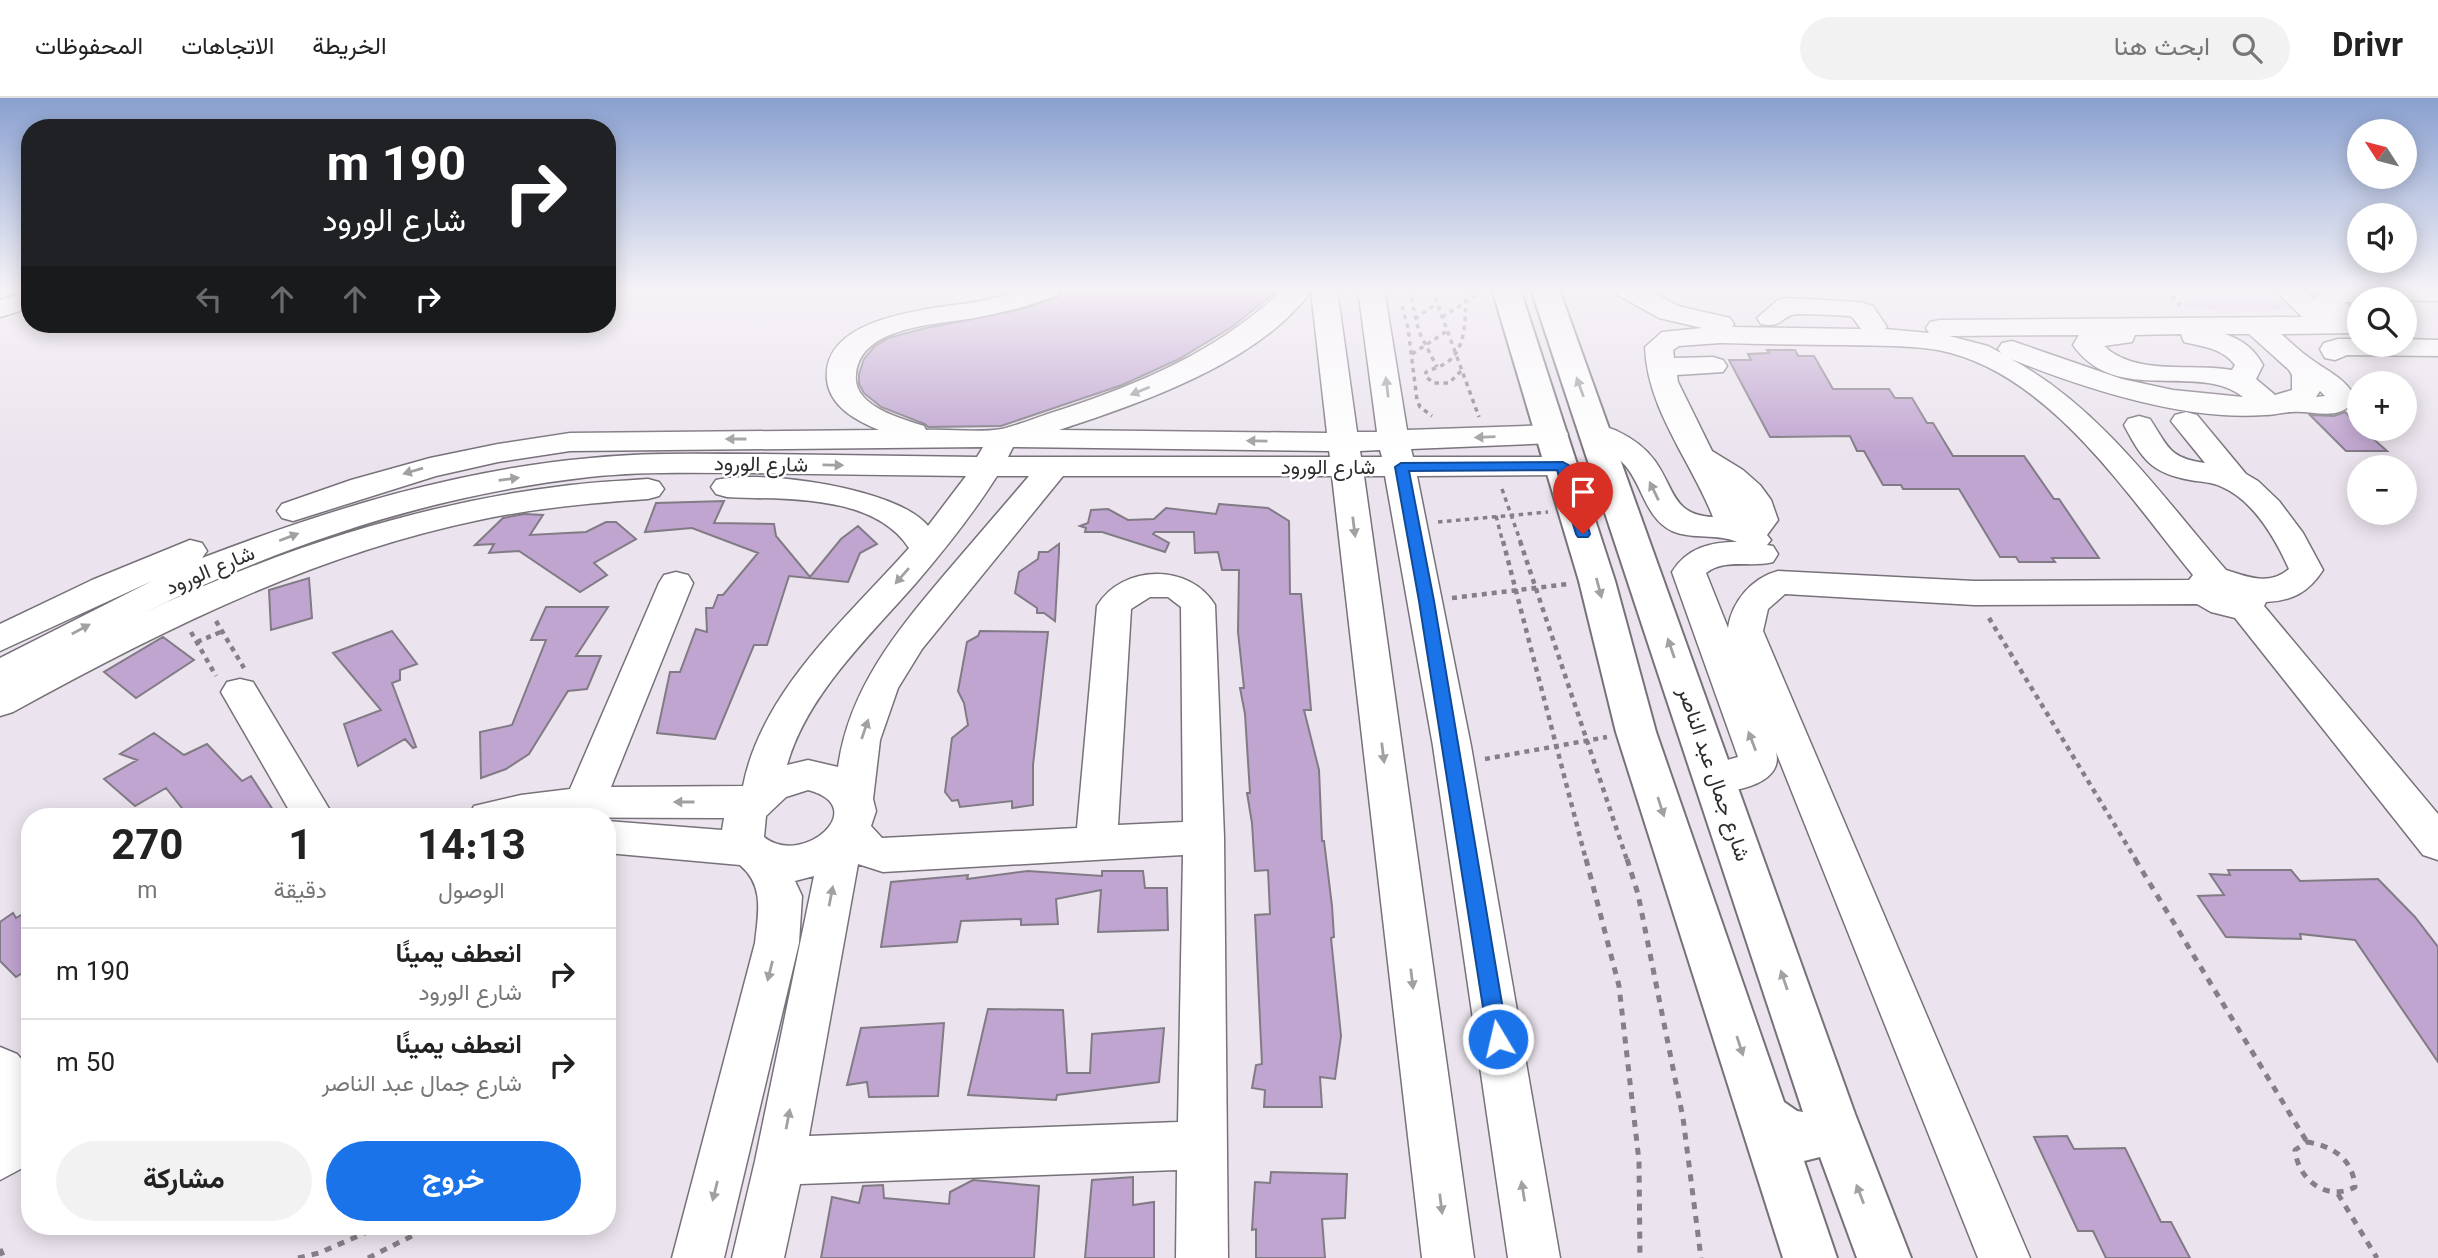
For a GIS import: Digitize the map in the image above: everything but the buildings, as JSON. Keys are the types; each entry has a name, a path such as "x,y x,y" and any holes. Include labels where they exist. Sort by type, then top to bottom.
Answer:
{"main road":[{"path":"1523,343 1597,581 1636,732 1810,1258"},
{"name":"شارع جمال عبد الناصر","path":"1564,343 1830,1114 1884,1258"},
{"path":"1764,1118 1786,1134 1811,1136 1821,1132 1830,1114"}],"street":[{"path":"860,343 844,359 841,381 846,394 856,406 871,416 930,438"},
{"path":"698,1258 777,943 782,895 742,835 743,818 756,799 770,757 792,714 818,674 926,548 996,452 1185,370 1231,343"},
{"path":"1331,343 1448,1258"},
{"path":"1381,343 1398,453 1427,601 1534,1258"},
{"path":"1665,343 1659,347 1661,367 1678,416 1756,550 1761,593 1752,603 1745,632 2004,1258"},
{"path":"1943,343 1978,352 2033,382 2102,445 2438,843"},
{"path":"1993,343 2100,383 2193,402 2242,406 2280,403 2317,407 2331,406 2341,399 2334,388 2300,365 2275,343"},
{"path":"2013,343 2022,353"},
{"path":"2088,343 2091,351 2116,364 2154,374 2235,379 2244,376 2249,365 2244,354 2222,343"},
{"path":"2335,352 2334,349 2338,347 2438,348"},
{"path":"1661,367 1713,366"},
{"path":"2235,379 2280,403"},
{"path":"2186,421 2234,479"},
{"path":"1596,433 1636,457 1662,506 1675,519 1756,550 1974,593 2227,592 2279,590 2297,584 2306,570 2296,547 2244,485 2234,479 2176,467 2162,461 2138,425"},
{"name":"شارع الورود","path":"0,674 17,631 104,588 231,534 364,485 481,455 570,442 930,438 1054,467 1398,453 1558,450"},
{"name":"شارع الورود","path":"17,631 194,574 298,533 399,502 497,480 592,467 996,452 1345,455"},
{"path":"758,1258 849,823 861,740 880,687 909,640 1054,467"},
{"path":"0,702 191,605 318,555 402,529 483,510 562,496 639,489 724,487 784,490 853,500 885,510 910,526 926,548"},
{"path":"1716,778 1751,769 1758,760 1758,754 1689,572 1694,563 1703,558 1756,550"},
{"path":"585,802 676,583"},
{"path":"1096,843 1114,606 1131,590 1157,584 1183,590 1198,605 1204,836 1202,1258"},
{"path":"240,692 309,808"},
{"path":"532,808 585,802 756,799 787,780 808,775 827,777 843,785 854,838 861,846 883,855 1204,836"},
{"path":"616,838 755,854 780,865 802,863 823,856 849,823"},
{"path":"0,1156 16,1100"},
{"path":"780,1161 1203,1145"}],"path":[{"path":"1407,343 1412,354 1417,400 1427,413 1436,419"},
{"path":"1424,343 1437,367"},
{"path":"1412,354 1429,343"},
{"path":"1451,343 1589,740 1638,894 1683,1118 1700,1258"},
{"path":"1459,343 1451,358 1426,372 1425,376 1428,380 1441,384 1454,380 1461,370"},
{"path":"1413,524 1576,510"},
{"path":"1496,516 1619,986 1639,1161 1640,1258"},
{"path":"1427,601 1597,581"},
{"path":"1974,593 2307,1142 2331,1148 2351,1167 2355,1187 2338,1194 2316,1186 2298,1168 2295,1150 2307,1142"},
{"path":"191,605 223,631 245,669 248,679 240,692 227,689 219,682 197,642 191,605"},
{"path":"197,642 223,631"},
{"path":"1453,765 1636,732"},
{"path":"2338,1194 2377,1258"},
{"path":"298,1258 319,1253 361,1235"},
{"path":"368,1258 414,1235"},
{"path":"0,1249 4,1258"}],"route":[{"path":"1498,1039 1427,601 1401,467 1563,466 1583,534"}]}
